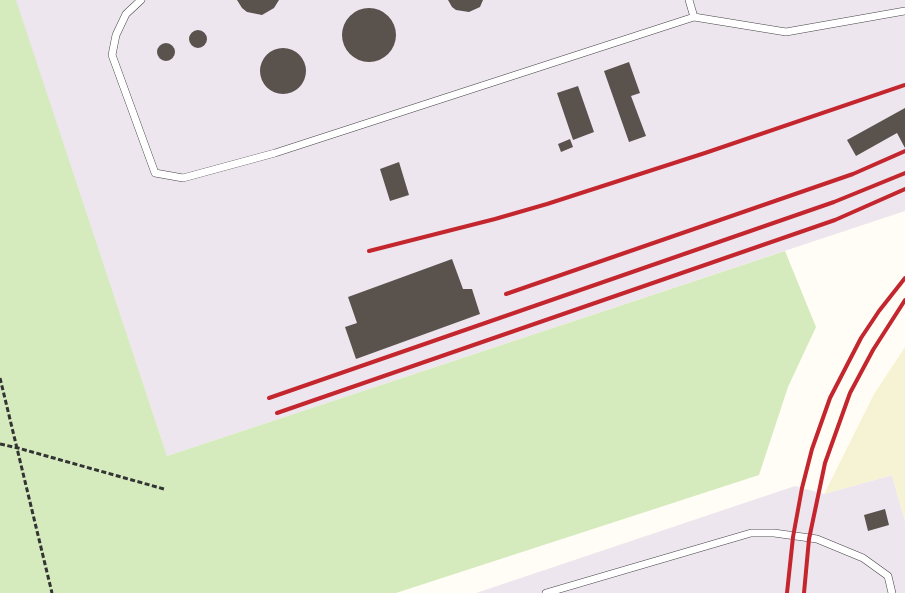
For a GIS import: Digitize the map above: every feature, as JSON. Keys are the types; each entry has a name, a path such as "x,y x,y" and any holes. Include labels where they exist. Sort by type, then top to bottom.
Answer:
{"lane":[{"path":"141,0 126,14 116,35 112,55 155,173 183,178 275,153 694,16 786,32 905,10"},
{"path":"689,0 694,16"},
{"path":"546,593 751,533 774,533 817,539 863,558 888,576 892,593"}],"path":[{"path":"0,378 52,593"},
{"path":"0,444 164,489"}],"shaded area":[{"path":"15,0 905,0 905,211 167,456"},
{"path":"905,347 905,521 892,475 824,494 874,394"},
{"path":"892,475 905,521 905,593 476,593 795,486 824,494"}],"green space":[{"path":"0,0 16,0 167,456 785,251 816,327 788,387 759,475 396,593 0,593"}],"building":[{"path":"237,0 279,0 274,8 262,15 247,12"},
{"path":"448,0 483,0 480,7 469,12 456,10"},
{"path":"364,8 374,8 384,12 392,20 396,35 392,50 384,58 374,62 364,62 354,58 346,50 342,40 342,30 346,20 354,12"},
{"path":"198,30 204,33 207,39 204,45 198,48 192,45 189,39 192,33"},
{"path":"166,43 172,46 175,52 172,58 166,61 160,58 157,52 160,46"},
{"path":"283,48 296,52 302,58 306,71 302,84 296,90 283,94 270,90 264,84 260,71 264,58 270,52"},
{"path":"629,62 640,93 631,96 646,136 629,142 604,71"},
{"path":"578,86 594,132 573,140 557,93"},
{"path":"905,108 905,148 897,133 856,156 847,140"},
{"path":"570,139 573,147 561,152 558,144"},
{"path":"399,162 409,195 390,201 380,169"},
{"path":"452,259 463,289 472,289 480,314 356,359 345,327 357,323 348,297"},
{"path":"885,509 889,525 868,531 864,515"}],"railway":[{"path":"369,251 547,204 905,85"},
{"path":"506,294 853,174 905,151"},
{"path":"269,398 834,202 905,173"},
{"path":"277,413 835,220 905,189"},
{"path":"787,593 793,537 802,488 812,449 830,398 861,338 905,278"},
{"path":"804,593 809,539 825,463 850,393 873,350 905,300"}]}
